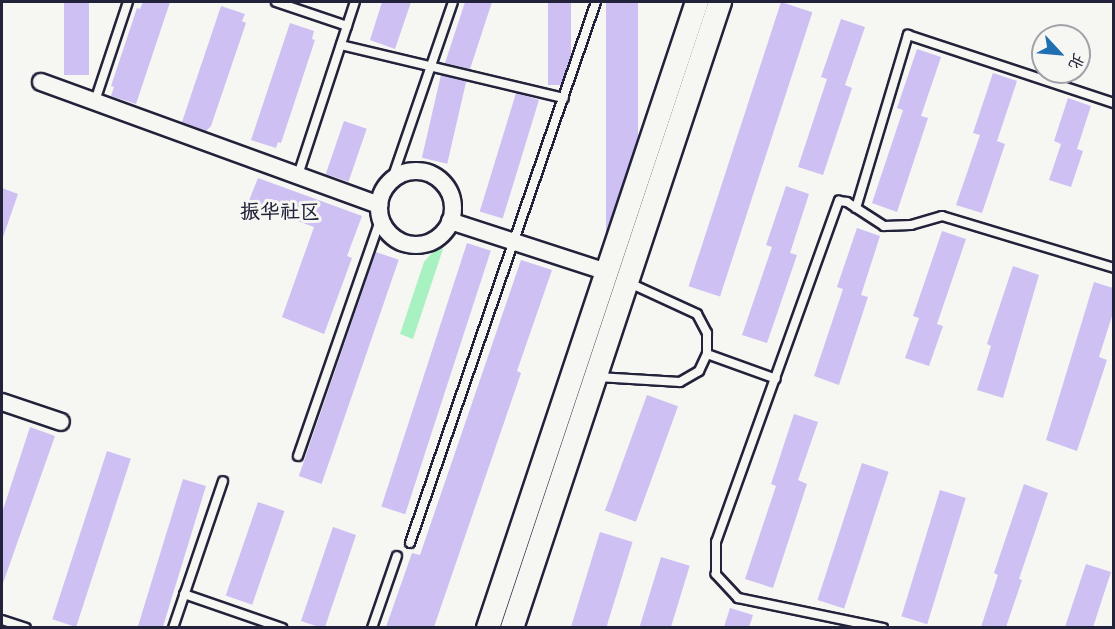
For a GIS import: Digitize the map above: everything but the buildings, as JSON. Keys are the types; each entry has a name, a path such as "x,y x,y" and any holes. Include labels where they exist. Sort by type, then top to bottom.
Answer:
{"main road":[{"path":"512,627 595,377 617,277 697,2"},
{"path":"488,627 720,2"}],"street":[{"path":"41,82 298,175 380,212"},
{"path":"405,172 434,175 451,196 450,221 440,235 415,245 388,232 380,212 383,190 392,179 405,172"},
{"path":"450,221 617,277"},
{"path":"2,402 62,422"}],"lane":[{"path":"94,101 128,2"},
{"path":"276,2 347,26"},
{"path":"298,175 356,2"},
{"path":"392,179 453,2"},
{"path":"410,543 516,243 596,2"},
{"path":"855,208 908,35 1113,103"},
{"path":"341,45 564,98"},
{"path":"883,627 738,598 716,574 717,542 839,201 884,226 911,225 942,216 978,224 1113,268"},
{"path":"298,456 380,212"},
{"path":"595,377 680,382 699,371 707,354 707,333 697,314 617,277"},
{"path":"707,354 776,379"},
{"path":"172,627 223,481"},
{"path":"372,627 397,555"},
{"path":"184,594 282,627"},
{"path":"2,620 26,627"}],"green space":[{"path":"437,247 443,249 413,339 400,334 424,262"}],"district":[{"name":"振华社区","path":"280,213"}]}
